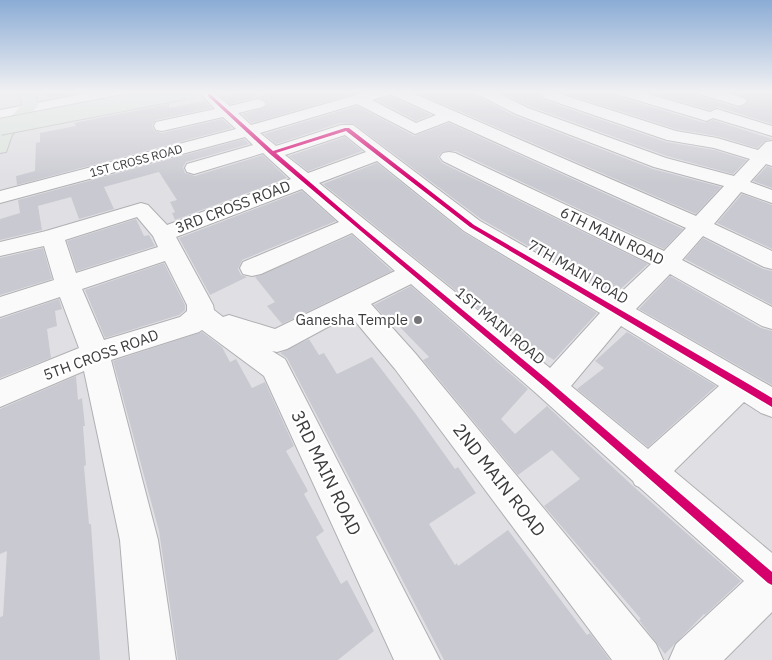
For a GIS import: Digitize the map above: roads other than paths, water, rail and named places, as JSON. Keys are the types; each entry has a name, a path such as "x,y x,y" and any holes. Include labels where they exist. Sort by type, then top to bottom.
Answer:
{"main road":[{"path":"1,127 24,122"},
{"path":"1,127 28,122"}],"street":[{"path":"1,127 34,122"},
{"path":"162,126 182,122"},
{"name":"1ST MAIN ROAD","path":"238,122 353,224 551,388 772,579"},
{"name":"1ST CROSS ROAD","path":"0,197 262,144 310,122"},
{"path":"402,122 415,129 434,122"},
{"path":"479,122 487,134 700,226 772,261"},
{"path":"487,134 492,122"},
{"path":"487,134 506,122"},
{"path":"633,122 673,136 717,142 769,154"},
{"path":"737,122 772,131"},
{"name":"7TH MAIN ROAD","path":"262,144 347,129 472,226 772,403"},
{"path":"487,134 655,169 678,166 736,183 772,198"},
{"name":"6TH MAIN ROAD","path":"487,134 667,262 772,319"},
{"path":"194,168 262,144"},
{"name":"3RD CROSS ROAD","path":"0,306 68,285 303,180 378,154"},
{"path":"551,388 618,311 700,226 736,183 769,154"},
{"path":"0,249 53,237 60,233 141,209 167,242 200,305 201,315 277,341 413,272"},
{"path":"252,268 353,224"},
{"path":"53,237 68,285 96,354 139,540 153,660"},
{"name":"2ND MAIN ROAD","path":"354,302 405,361 640,660"},
{"name":"5TH CROSS ROAD","path":"0,394 96,354 189,325 201,315"},
{"name":"3RD MAIN ROAD","path":"201,315 275,368 417,660"},
{"path":"647,472 742,384"},
{"path":"692,660 772,583"}],"place":[{"name":"Ganesha Temple","path":"418,320"}]}
